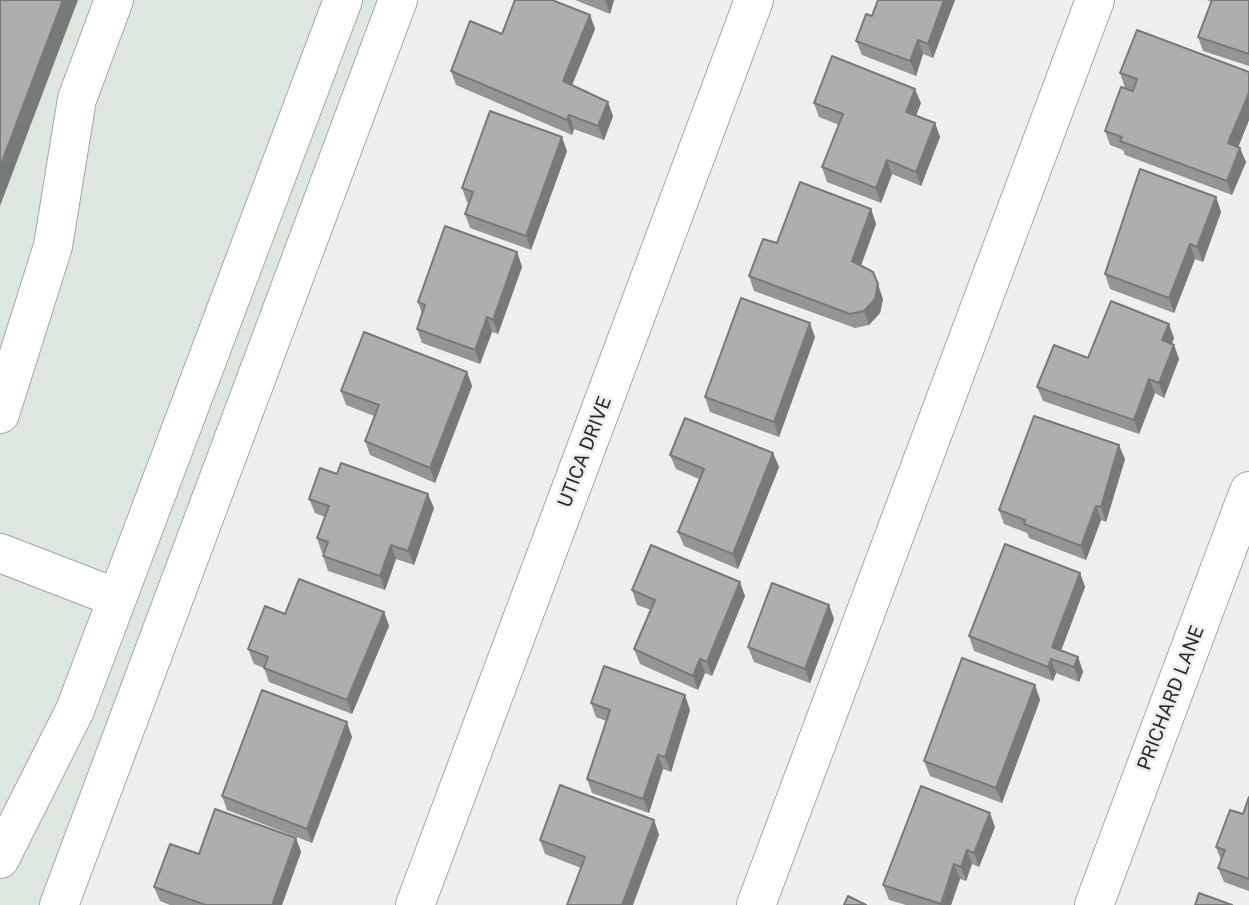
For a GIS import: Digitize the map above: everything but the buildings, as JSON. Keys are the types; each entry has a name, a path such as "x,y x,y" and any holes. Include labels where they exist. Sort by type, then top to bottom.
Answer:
{"street":[{"path":"0,414 53,246 77,99 114,0"},
{"path":"0,859 75,710 343,0"},
{"path":"59,905 398,0"},
{"name":"UTICA DRIVE","path":"415,905 754,0"},
{"path":"756,905 1095,0"},
{"name":"PRICHARD LANE","path":"1094,905 1249,491"},
{"path":"0,553 117,598"}],"shaded area":[{"path":"0,0 396,0 53,905 0,905"}]}
